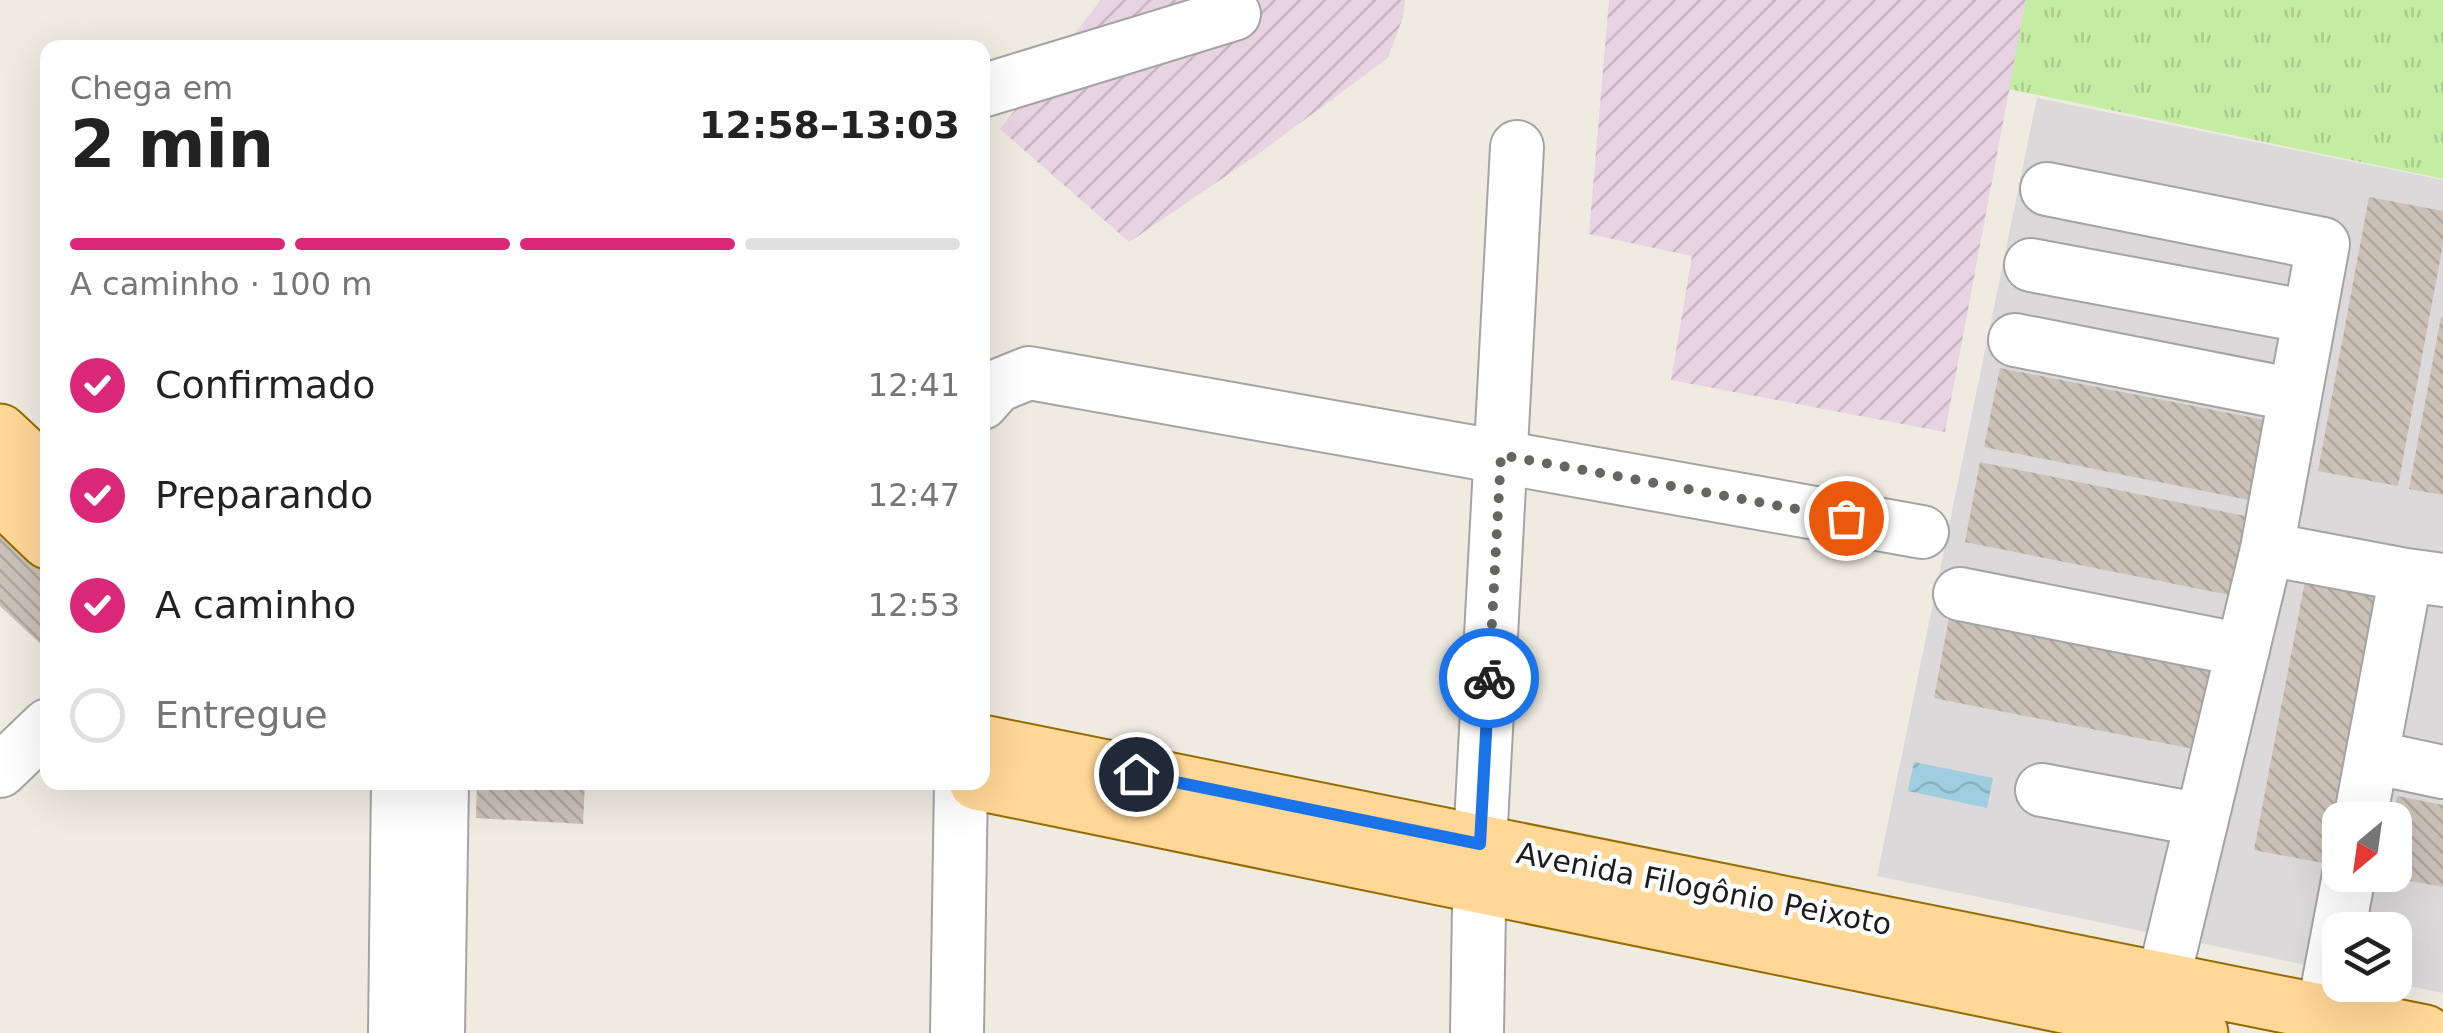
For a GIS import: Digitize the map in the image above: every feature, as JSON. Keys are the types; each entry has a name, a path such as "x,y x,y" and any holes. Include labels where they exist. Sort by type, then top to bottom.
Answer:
{"main road":[{"path":"0,432 40,470"},
{"path":"0,495 40,533"},
{"name":"Avenida Filogônio Peixoto","path":"990,745 2200,1033"},
{"name":"Avenida Filogônio Peixoto","path":"990,784 1479,864"},
{"name":"Avenida Filogônio Peixoto","path":"2039,997 2164,981 2425,1033"}],"street":[{"path":"990,89 1234,14"},
{"path":"1478,1033 1479,864 1518,147"},
{"path":"2046,190 2322,244 2267,549 2164,981"},
{"path":"2031,265 2310,317"},
{"path":"2015,340 2295,395"},
{"path":"990,394 997,386 1029,373 1922,532"},
{"path":"2267,549 2424,577 2372,756 2363,802"},
{"path":"1960,594 2243,650"},
{"path":"0,772 40,733"},
{"path":"2372,756 2443,772"},
{"path":"394,1033 398,790"},
{"path":"438,1033 442,790"},
{"path":"957,1033 961,790"},
{"path":"2042,790 2202,820"},
{"path":"2324,1012 2346,892"}],"shaded area":[{"path":"1101,0 1405,0 1388,58 1261,152 1129,242 1000,129"},
{"path":"1609,0 2026,0 1945,432 1671,380 1692,256 1589,234"},
{"path":"2037,98 2443,180 2443,993 2412,987 2412,912 2322,912 2322,968 1877,876"}],"green space":[{"path":"2026,0 2443,0 2443,179 2009,89"}],"water":[{"path":"1914,762 1993,778 1987,808 1908,791"}],"building":[{"path":"2369,197 2443,211 2443,244 2398,486 2318,471"},
{"path":"2443,317 2443,495 2409,489"},
{"path":"2000,368 2275,422 2259,502 1984,447"},
{"path":"1980,462 2255,518 2240,597 1965,542"},
{"path":"0,532 40,570 40,644 0,606"},
{"path":"2306,576 2386,591 2346,802 2322,802 2322,863 2254,850"},
{"path":"1949,618 2224,673 2209,752 1934,698"},
{"path":"477,790 585,790 583,824 476,818"},
{"path":"2397,796 2443,805 2443,887 2412,881 2412,802 2396,802"}],"way so far":[{"path":"1489,678 1501,455 1846,518"}],"route":[{"path":"1136,774 1480,844 1489,678"}]}
